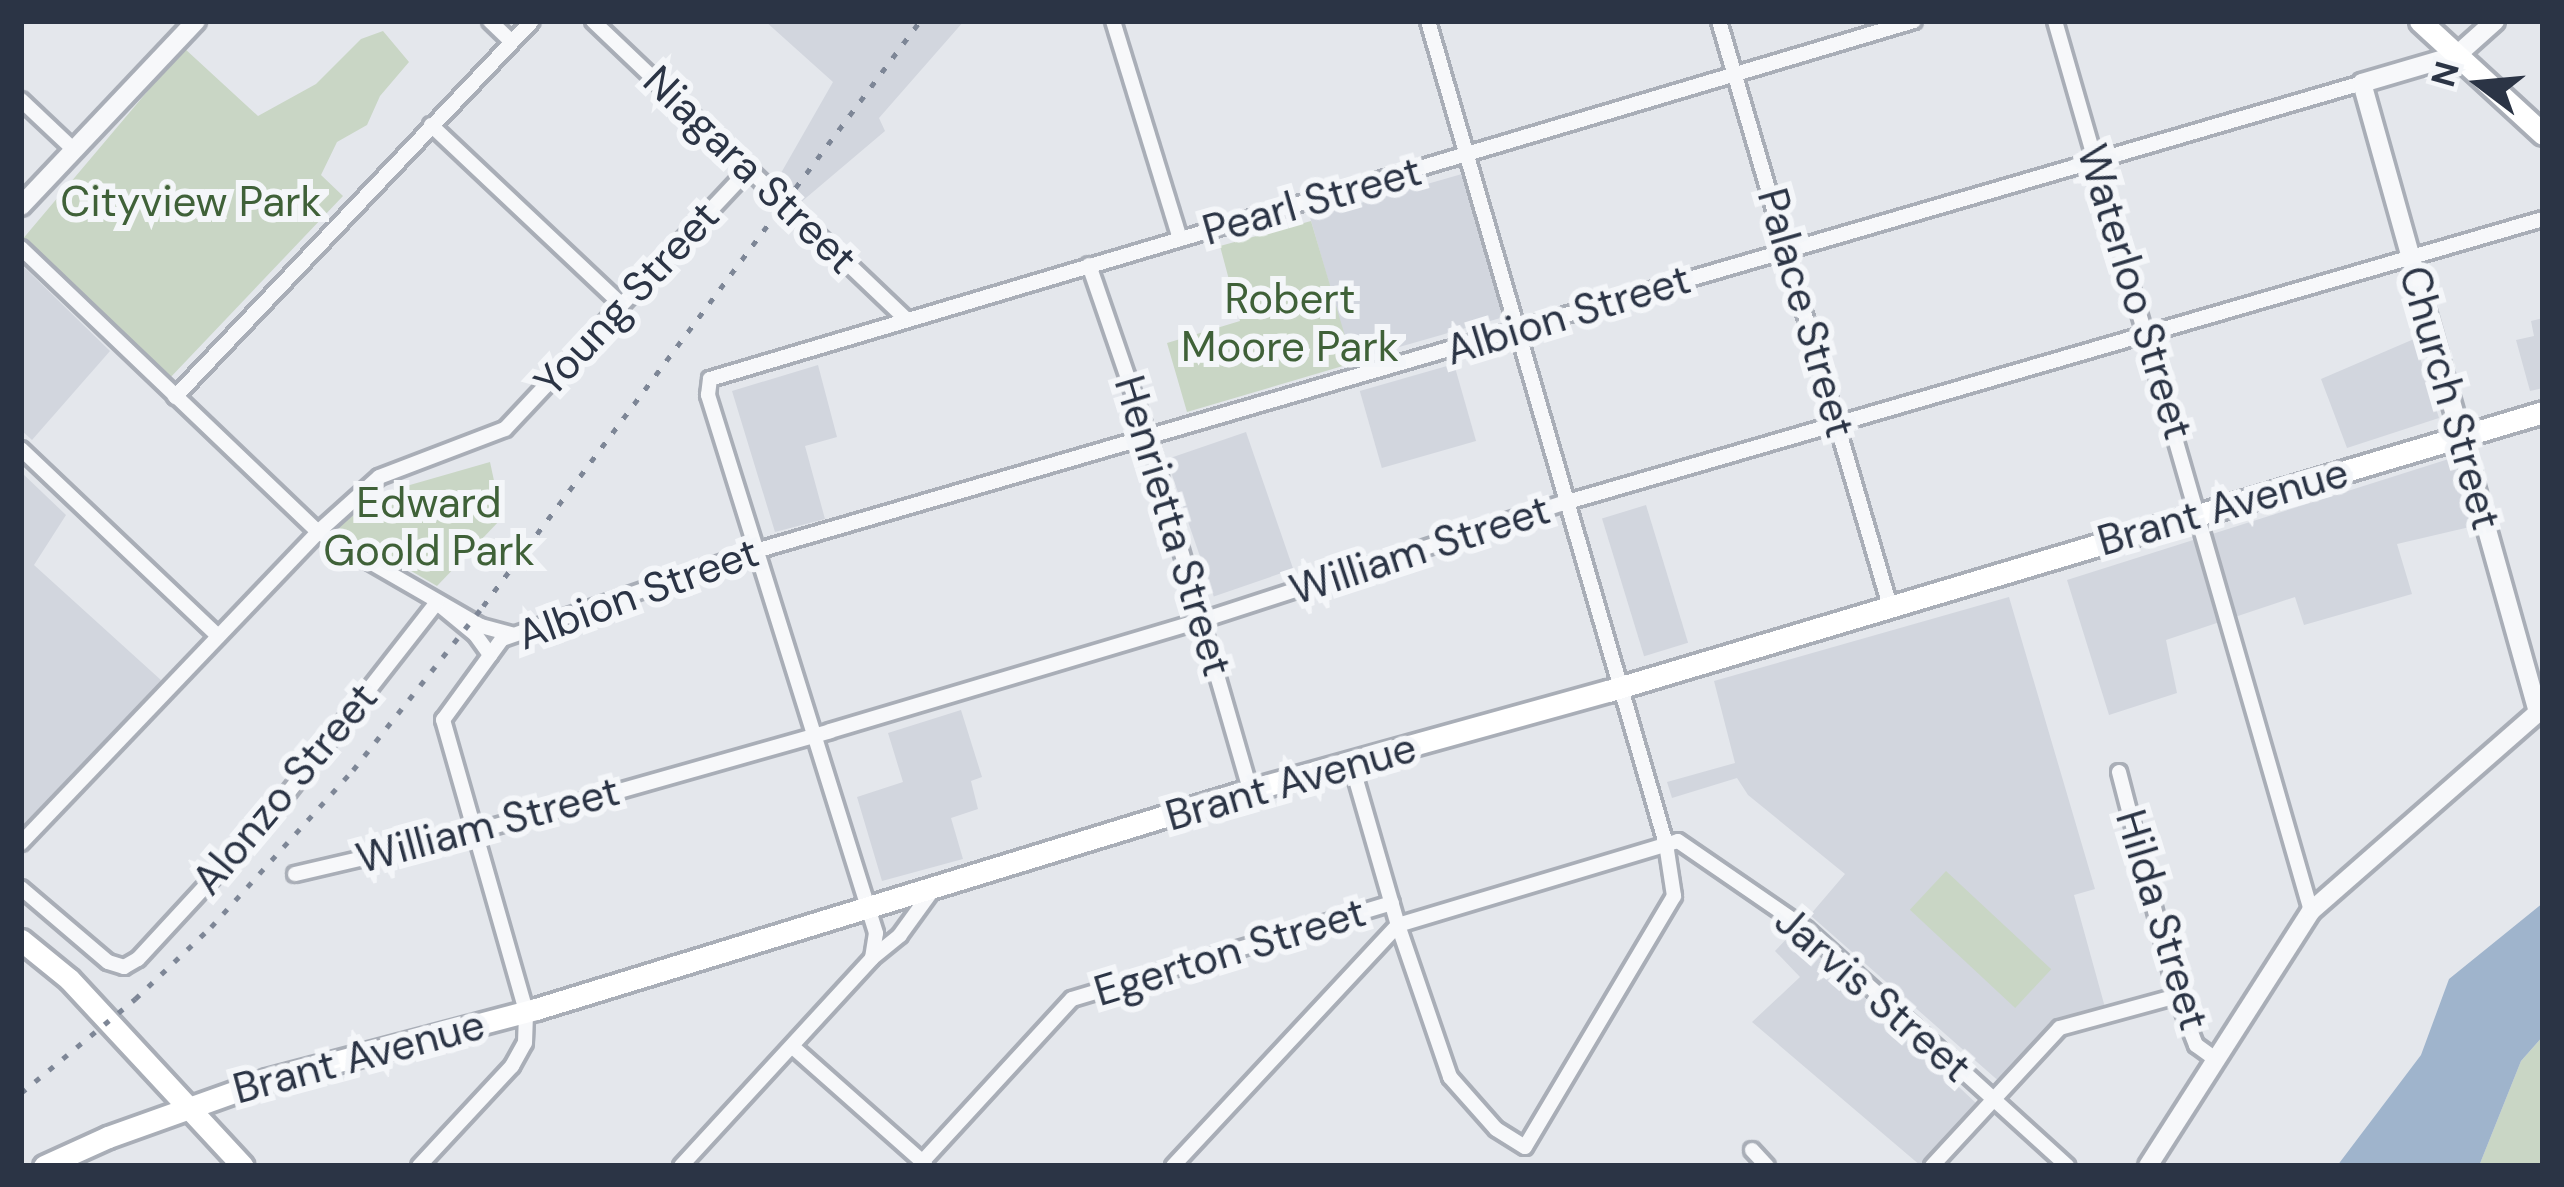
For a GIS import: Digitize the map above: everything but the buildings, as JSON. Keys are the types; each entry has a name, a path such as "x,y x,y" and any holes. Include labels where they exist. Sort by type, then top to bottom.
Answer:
{"main road":[{"path":"2420,21 2543,134"},
{"name":"Brant Avenue","path":"44,1166 186,1107 526,1012 1250,790 1352,766 1620,688 2543,412"},
{"path":"21,940 69,979 243,1166"}],"street":[{"path":"21,206 196,21"},
{"path":"490,21 510,40"},
{"path":"175,397 532,21"},
{"name":"Niagara Street","path":"593,21 906,320"},
{"path":"1113,21 1180,239"},
{"path":"1352,766 1397,926 1450,1077 1496,1129 1525,1147 1674,896 1666,844 1428,21"},
{"name":"Palace Street","path":"1719,21 1890,606"},
{"name":"Pearl Street","path":"759,550 708,395 710,379 1914,21"},
{"name":"Waterloo Street","path":"2055,21 2149,331 2311,910"},
{"path":"2457,55 2495,21"},
{"name":"Albion Street","path":"470,833 443,720 511,634 759,550 2457,55"},
{"name":"Church Street","path":"2362,83 2540,711"},
{"path":"21,100 73,148"},
{"path":"431,124 621,304"},
{"name":"Young Street","path":"318,532 379,477 505,429 749,169"},
{"name":"William Street","path":"295,874 470,833 816,735 1203,620 1564,503 2543,219"},
{"path":"21,248 318,532 481,626 511,634"},
{"name":"Henrietta Street","path":"1089,265 1148,436 1250,790"},
{"path":"21,449 218,636"},
{"path":"21,843 318,532"},
{"path":"759,550 876,933 872,958"},
{"path":"437,602 475,634 490,656"},
{"name":"Alonzo Street","path":"21,888 108,962 124,967 137,959 270,816 437,602"},
{"path":"2148,1166 2311,910 2540,711"},
{"name":"Hilda Street","path":"2119,772 2176,996 2196,1045 2217,1060"},
{"path":"419,1166 512,1066 525,1043 526,1012 470,833"},
{"name":"Jarvis Street","path":"1666,844 1678,842 1805,929 2067,1166"},
{"path":"1173,1166 1397,926 1666,844"},
{"path":"681,1166 872,958 900,935 934,888"},
{"name":"Egerton Street","path":"925,1164 1072,999 1392,903"},
{"path":"1931,1166 2060,1028 2176,996"},
{"path":"794,1048 925,1164"},
{"path":"1752,1150 1767,1166"}],"shaded area":[{"path":"765,21 964,21 879,118 885,131 800,203 777,180 833,82"},
{"path":"1462,174 1503,317 1351,361 1310,218"},
{"path":"21,264 110,351 32,440 21,430"},
{"path":"2543,318 2543,388 2530,391 2516,340 2534,336 2531,321"},
{"path":"2414,339 2439,418 2347,448 2321,379"},
{"path":"1454,364 1476,441 1382,468 1360,391"},
{"path":"818,365 837,437 805,446 825,519 775,532 732,391"},
{"path":"1246,432 1293,569 1214,596 1167,459"},
{"path":"2455,457 2474,526 2397,544 2412,594 2304,625 2295,597 2166,640 2177,693 2109,715 2067,580"},
{"path":"21,472 66,515 34,565 162,681 21,828"},
{"path":"1646,505 1688,643 1644,656 1602,518"},
{"path":"2009,597 2095,889 2074,895 2106,1011 2053,1030 2002,1084 1810,915 1845,874 1748,795 1737,778 1672,798 1667,782 1735,763 1714,681"},
{"path":"961,710 982,777 971,781 978,809 951,818 963,859 882,881 857,797 903,782 888,733"},
{"path":"1794,931 1978,1105 1921,1166 1752,1022 1800,977 1775,951"}],"green space":[{"name":"Cityview Park","path":"383,31 409,62 380,96 367,125 337,142 321,175 343,196 168,380 21,241 184,48 258,116 316,84 361,39"},
{"name":"Robert Moore Park","path":"1311,221 1353,363 1187,412 1167,343 1240,321 1220,246"},
{"name":"Edward Goold Park","path":"490,462 502,518 437,586 337,528 382,493"},
{"path":"1946,871 2051,969 2015,1008 1910,910"},
{"path":"2543,1036 2543,1166 2479,1166 2521,1061"}],"water":[{"path":"2543,903 2543,1036 2521,1061 2479,1166 2337,1166 2421,1055 2449,979"}],"railway":[{"path":"21,1093 135,999 211,927 353,770 483,606 920,21"}]}
